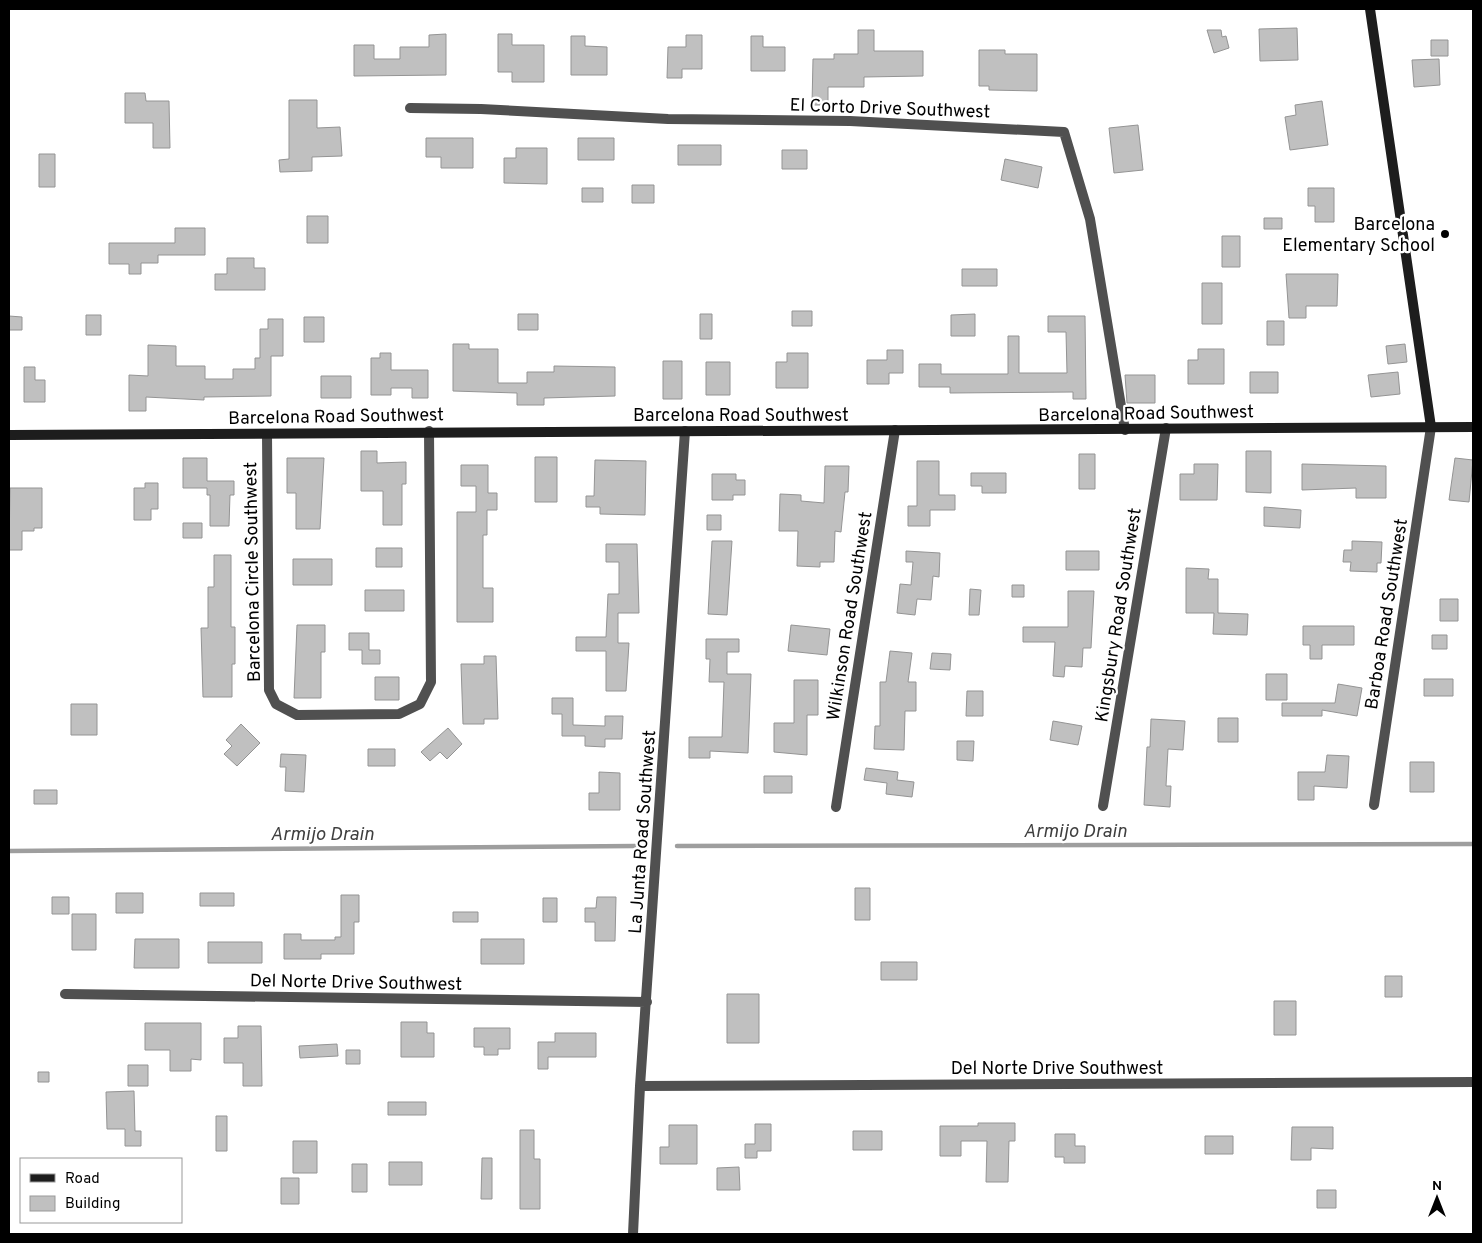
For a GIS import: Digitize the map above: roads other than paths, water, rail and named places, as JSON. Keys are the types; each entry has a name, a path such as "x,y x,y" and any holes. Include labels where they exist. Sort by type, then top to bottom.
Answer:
{"street":[{"path":"1370,9 1431,427"},
{"name":"El Corto Drive Southwest","path":"410,108 481,109 668,119 850,122 1064,132 1090,219 1125,430"},
{"name":"Barboa Road Southwest","path":"1374,805 1431,427"},
{"name":"Barcelona Road Southwest","path":"9,435 430,431 1125,430 1166,428 1473,427"},
{"name":"Kingsbury Road Southwest","path":"1103,806 1166,428"},
{"name":"Wilkinson Road Southwest","path":"836,807 895,430"},
{"name":"Barcelona Circle Southwest","path":"267,434 269,690 276,704 297,715 399,714 420,704 431,682 430,431"},
{"name":"La Junta Road Southwest","path":"632,1234 640,1086 685,431"},
{"name":"Del Norte Drive Southwest","path":"64,994 647,1002"},
{"name":"Del Norte Drive Southwest","path":"640,1086 1473,1082"}],"waterway":[{"name":"Armijo Drain","path":"677,846 1473,844"},
{"name":"Armijo Drain","path":"9,851 635,846"}],"place":[{"name":"Barcelona Elementary School","path":"1445,234"}]}
